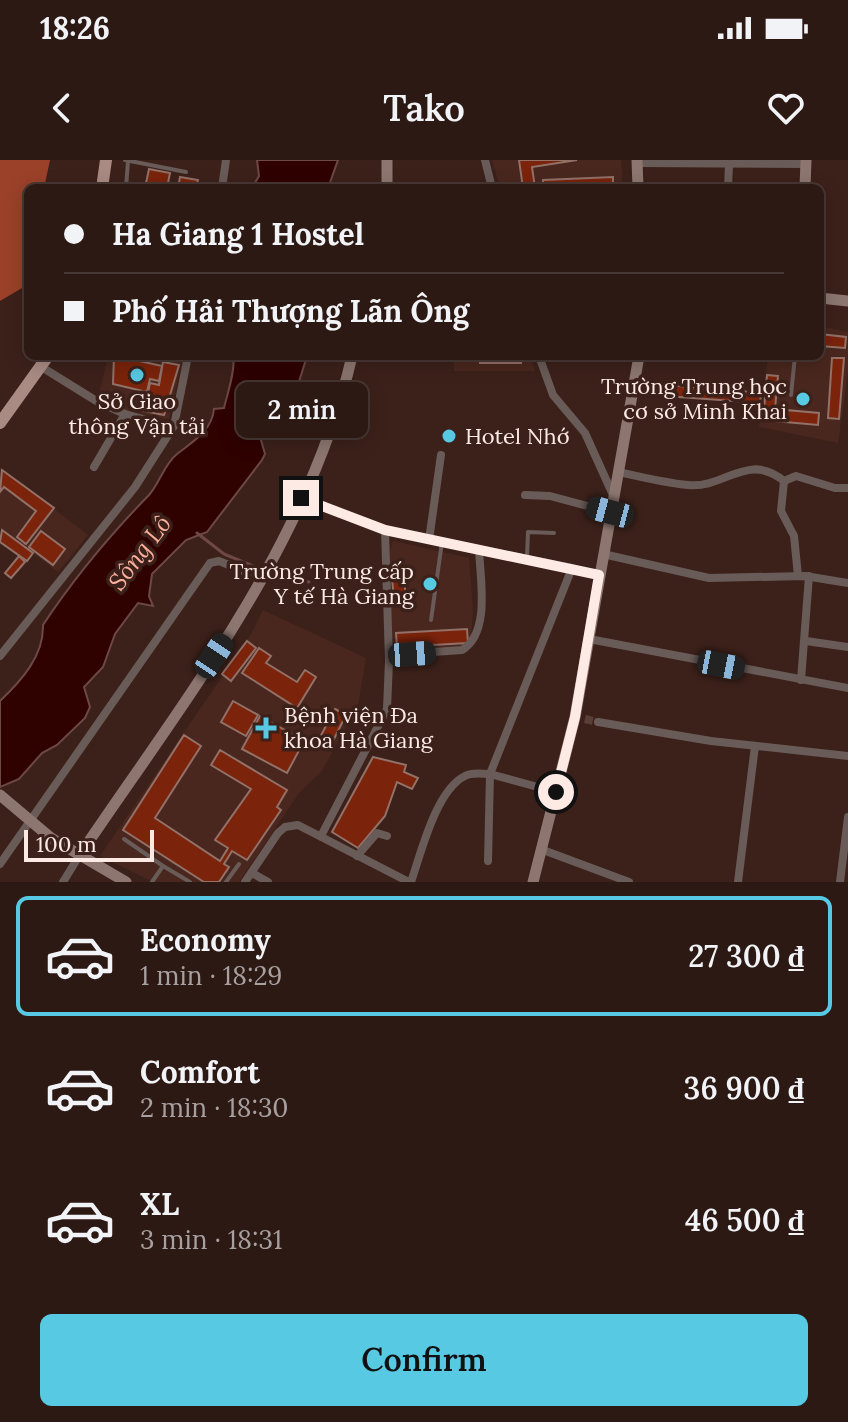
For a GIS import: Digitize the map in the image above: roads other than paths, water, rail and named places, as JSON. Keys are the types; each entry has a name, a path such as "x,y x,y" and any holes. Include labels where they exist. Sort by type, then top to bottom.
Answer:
{"main road":[{"path":"103,184 106,160"},
{"path":"387,160 387,184"},
{"path":"637,162 638,184"},
{"path":"805,184 806,162"},
{"path":"824,298 848,301"},
{"path":"79,856 264,578 340,407 351,360"},
{"path":"533,882 556,792 580,718 599,575 638,360"},
{"path":"0,423 44,361"},
{"path":"0,795 51,838 126,882"}],"street":[{"path":"223,184 226,160"},
{"path":"485,160 491,184"},
{"path":"637,162 806,162"},
{"path":"728,184 729,164"},
{"path":"1,652 135,487 173,427 187,360"},
{"path":"540,360 553,395 585,433 613,495"},
{"path":"44,361 98,402 125,414 173,427"},
{"path":"94,467 125,414"},
{"path":"429,540 441,455"},
{"path":"619,472 688,485 722,479 740,469 770,471 784,481"},
{"path":"784,481 796,476 835,488 848,488"},
{"path":"784,481 781,511 794,536 798,576"},
{"path":"525,495 550,496 610,512"},
{"path":"301,498 385,530 527,557 599,575"},
{"path":"321,836 385,714 389,655 385,530"},
{"path":"389,655 462,650 469,645 480,618 479,549"},
{"path":"603,554 709,578 809,576 848,583"},
{"path":"0,864 210,563 219,561 264,578"},
{"path":"488,861 490,774 572,568"},
{"path":"801,680 809,576"},
{"path":"589,639 848,688"},
{"path":"806,641 848,647"},
{"path":"598,722 755,746 848,756"},
{"path":"738,882 755,746"},
{"path":"245,882 285,827 298,825 410,882 431,824 450,789 464,776 490,774 556,792"},
{"path":"840,882 848,817"},
{"path":"357,856 377,833 387,836"},
{"path":"543,850 629,882"},
{"path":"63,882 79,856"},
{"path":"252,873 268,882"}],"lane":[{"path":"126,184 127,160 186,172"},
{"path":"791,395 795,360"},
{"path":"527,557 528,532 554,533"},
{"path":"431,620 442,542"},
{"path":"124,839 190,882"},
{"path":"226,882 239,864"},
{"path":"152,882 163,866"}],"water":[{"path":"257,160 338,160 329,184 254,184 259,176"},
{"name":"Sông Lô","path":"306,360 292,404 279,412 261,440 265,454 262,460 207,532 186,540 152,574 149,596 153,606 138,603 115,634 103,667 84,687 90,707 85,718 57,745 42,753 19,779 0,787 0,701 30,667 40,647 43,625 80,574 149,495 173,458 205,430 214,409 224,408 234,361"}],"waterway":[{"path":"197,533 224,554 263,570"},
{"path":"270,572 309,582"}],"tunnel":[{"path":"585,719 598,722"}],"place":[{"name":"Sở Giao thông Vận tải","path":"137,375"},
{"name":"Trường Trung học cơ sở Minh Khai","path":"803,399"},
{"name":"Hotel Nhớ","path":"449,436"},
{"name":"Trường Trung cấp Y tế Hà Giang","path":"430,584"},
{"name":"Bệnh viện Đa khoa Hà Giang","path":"266,728"}]}
